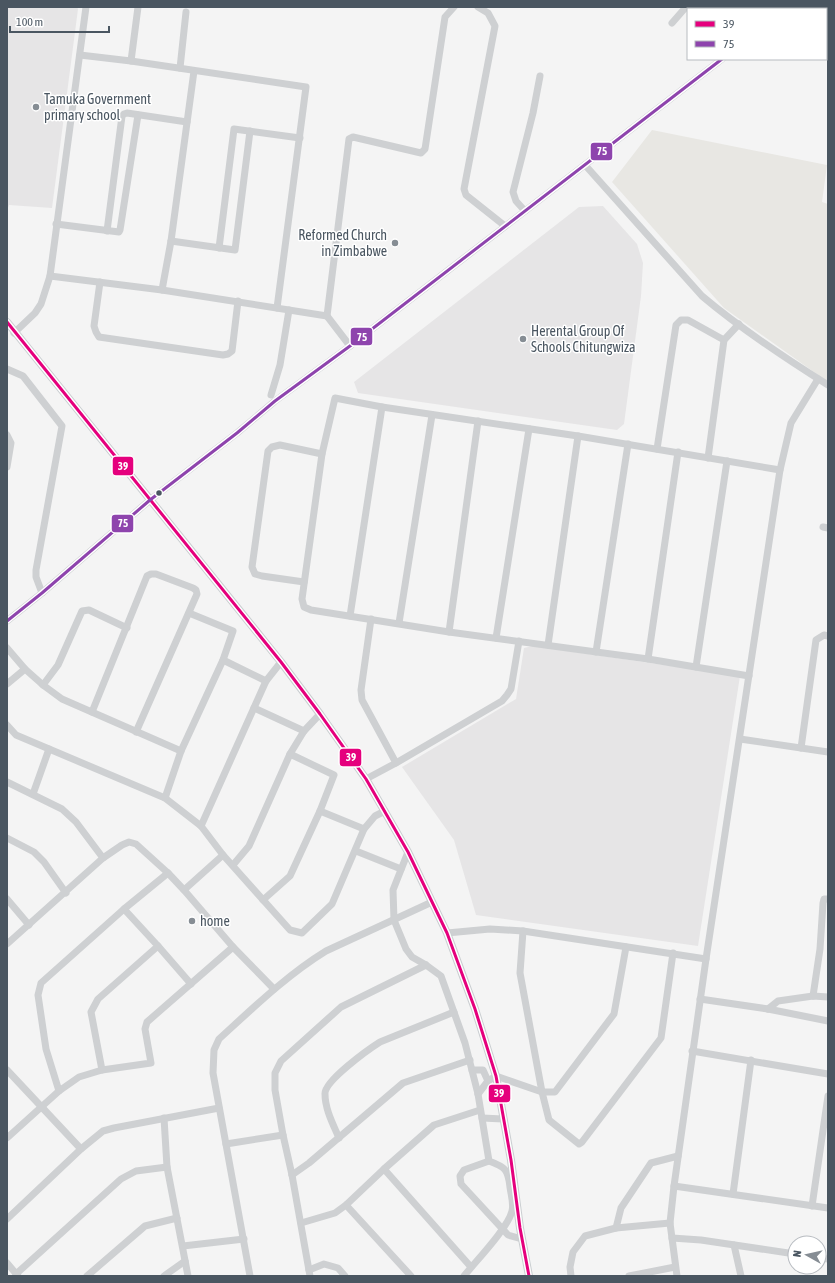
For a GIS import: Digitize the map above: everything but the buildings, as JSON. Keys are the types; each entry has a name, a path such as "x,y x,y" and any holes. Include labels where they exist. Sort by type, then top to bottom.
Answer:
{"main road":[{"path":"7,322 14,333 70,400 281,662 366,779 408,852 447,933 475,1009 496,1076 529,1276"}],"street":[{"path":"14,333 36,313 41,304 50,276 86,7"},
{"path":"131,61 138,7"},
{"path":"327,316 349,139 353,137 420,153 425,149 445,17 454,7"},
{"path":"478,7 488,13 495,26 464,189 466,195 505,226"},
{"path":"672,23 686,7"},
{"path":"180,68 186,12"},
{"path":"80,55 131,61 306,87 277,308"},
{"path":"7,622 150,500 275,401 350,346 721,60"},
{"path":"162,290 171,241 194,70"},
{"path":"525,211 516,201 513,192 533,113 540,76"},
{"path":"107,231 122,116 127,113 187,122"},
{"path":"56,224 119,232 138,115"},
{"path":"219,248 234,129 300,138"},
{"path":"171,241 235,250 250,131"},
{"path":"585,165 702,296 717,309 828,385"},
{"path":"50,276 162,290 327,316 350,346"},
{"path":"100,282 94,326 99,337 215,354 228,354 232,351 238,301"},
{"path":"271,395 280,365 289,310"},
{"path":"657,449 676,325 681,320 688,320 724,340"},
{"path":"708,458 724,340 739,324"},
{"path":"7,369 23,376 62,426 36,570 36,577 42,593"},
{"path":"677,1276 670,1223 674,1186 692,1051 780,470 791,422 818,378"},
{"path":"749,676 648,659 449,632 311,610 304,607 302,599 304,582 322,454 335,398 432,415 678,452 780,470"},
{"path":"350,616 382,407"},
{"path":"399,623 432,415"},
{"path":"449,632 478,421"},
{"path":"496,638 530,429"},
{"path":"7,435 11,443 7,467"},
{"path":"548,645 578,436"},
{"path":"596,652 628,444"},
{"path":"304,582 255,574 252,567 268,451 272,446 280,445 322,454"},
{"path":"648,659 678,452"},
{"path":"696,667 727,461"},
{"path":"92,712 147,576 156,574 193,588 196,590 197,594 136,732"},
{"path":"43,685 58,665 82,611 89,610 127,628"},
{"path":"165,798 181,751 224,660 233,631 189,613"},
{"path":"372,619 361,690 362,700 396,763"},
{"path":"801,748 816,640 824,635 828,636"},
{"path":"366,779 502,701 511,689 518,641"},
{"path":"7,648 25,669 62,699 181,751"},
{"path":"224,660 266,681"},
{"path":"201,826 266,681 281,662"},
{"path":"7,684 25,669"},
{"path":"254,708 304,731"},
{"path":"233,865 249,846 290,754 304,731 320,714"},
{"path":"7,725 16,735 165,798 201,826 223,855 290,930 302,933 332,904 356,851 364,829 375,816 385,811"},
{"path":"740,740 828,752"},
{"path":"33,794 49,749"},
{"path":"263,900 290,876 320,811 334,775 290,754"},
{"path":"7,782 62,809 76,822 103,858"},
{"path":"320,811 364,829"},
{"path":"7,838 34,852 44,862 66,893"},
{"path":"7,944 66,893 103,858 129,842 136,844 168,873 274,989"},
{"path":"356,851 401,869"},
{"path":"408,852 393,890 394,920 406,949 412,958 426,965 441,976 466,1043 478,1094 489,1161"},
{"path":"184,890 223,855"},
{"path":"59,1090 46,1049 38,995 41,983 124,909 168,873"},
{"path":"813,996 820,949 823,903 824,898 828,899"},
{"path":"7,899 29,925"},
{"path":"250,1276 213,1073 214,1050 219,1039 274,989 312,960 432,902"},
{"path":"124,909 191,984"},
{"path":"447,933 490,929 523,931 706,959"},
{"path":"523,931 520,973 542,1092 549,1120 579,1144 661,1038 672,953"},
{"path":"102,1070 91,1012 98,999 158,946"},
{"path":"7,1138 59,1090 79,1078 102,1070 150,1063 144,1029 147,1022 234,947"},
{"path":"478,1094 488,1080 496,1076 542,1092 555,1092 614,1014 626,947"},
{"path":"820,949 828,949"},
{"path":"345,1276 338,1268 324,1264 310,1273 292,1175 283,1136 275,1090 275,1073 281,1061 341,1007 426,965"},
{"path":"768,1009 778,1001 813,996 828,997"},
{"path":"700,999 768,1009 828,1021"},
{"path":"339,1138 327,1110 324,1092 328,1084 368,1049 380,1042 454,1012"},
{"path":"692,1051 828,1074"},
{"path":"292,1175 339,1138 403,1083 470,1060"},
{"path":"733,1194 751,1060"},
{"path":"472,1070 483,1070 488,1080"},
{"path":"8,1073 81,1149"},
{"path":"812,1206 828,1096"},
{"path":"7,1219 81,1149 104,1131 219,1108"},
{"path":"301,1223 335,1212 346,1205 434,1125 480,1110"},
{"path":"164,1118 167,1167 188,1276"},
{"path":"482,1118 503,1119"},
{"path":"226,1144 283,1136"},
{"path":"616,1228 622,1208 651,1163 678,1156"},
{"path":"464,1276 502,1229 512,1212 512,1202 508,1174 501,1165 489,1161 464,1170 460,1176 461,1184 502,1229 508,1235 522,1239"},
{"path":"7,1263 17,1275 121,1179 136,1171 167,1167"},
{"path":"384,1169 471,1267"},
{"path":"674,1186 828,1208"},
{"path":"346,1205 411,1276"},
{"path":"87,1276 145,1226 177,1218"},
{"path":"571,1276 570,1267 573,1252 585,1236 616,1228 670,1223"},
{"path":"672,1238 701,1240 787,1253"},
{"path":"183,1246 244,1239"},
{"path":"734,1245 741,1276"},
{"path":"164,1276 185,1261"},
{"path":"629,1276 675,1267"}],"shaded area":[{"name":"Tamuka Government primary school","path":"7,7 77,7 78,9 52,208 9,205 7,210"},
{"path":"652,130 827,165 822,202 828,204 828,382 724,308 612,182"},
{"name":"Herental Group Of Schools Chitungwiza","path":"603,206 637,244 643,263 641,296 624,424 617,430 358,393 354,382 579,207"},
{"path":"533,646 740,676 698,946 476,915 454,840 402,767 516,699 524,648"}],"transit line":[{"name":"75","path":"7,621 42,593 150,500 237,433 275,401 350,346 721,60"},
{"name":"39","path":"7,322 281,662 366,779 408,852 447,933 475,1009 496,1076 529,1276"}],"place":[{"name":"Tamuka Government primary school","path":"36,107"},
{"name":"Reformed Church in Zimbabwe","path":"395,243"},
{"name":"Herental Group Of Schools Chitungwiza","path":"523,339"},
{"name":"home","path":"192,921"}]}
